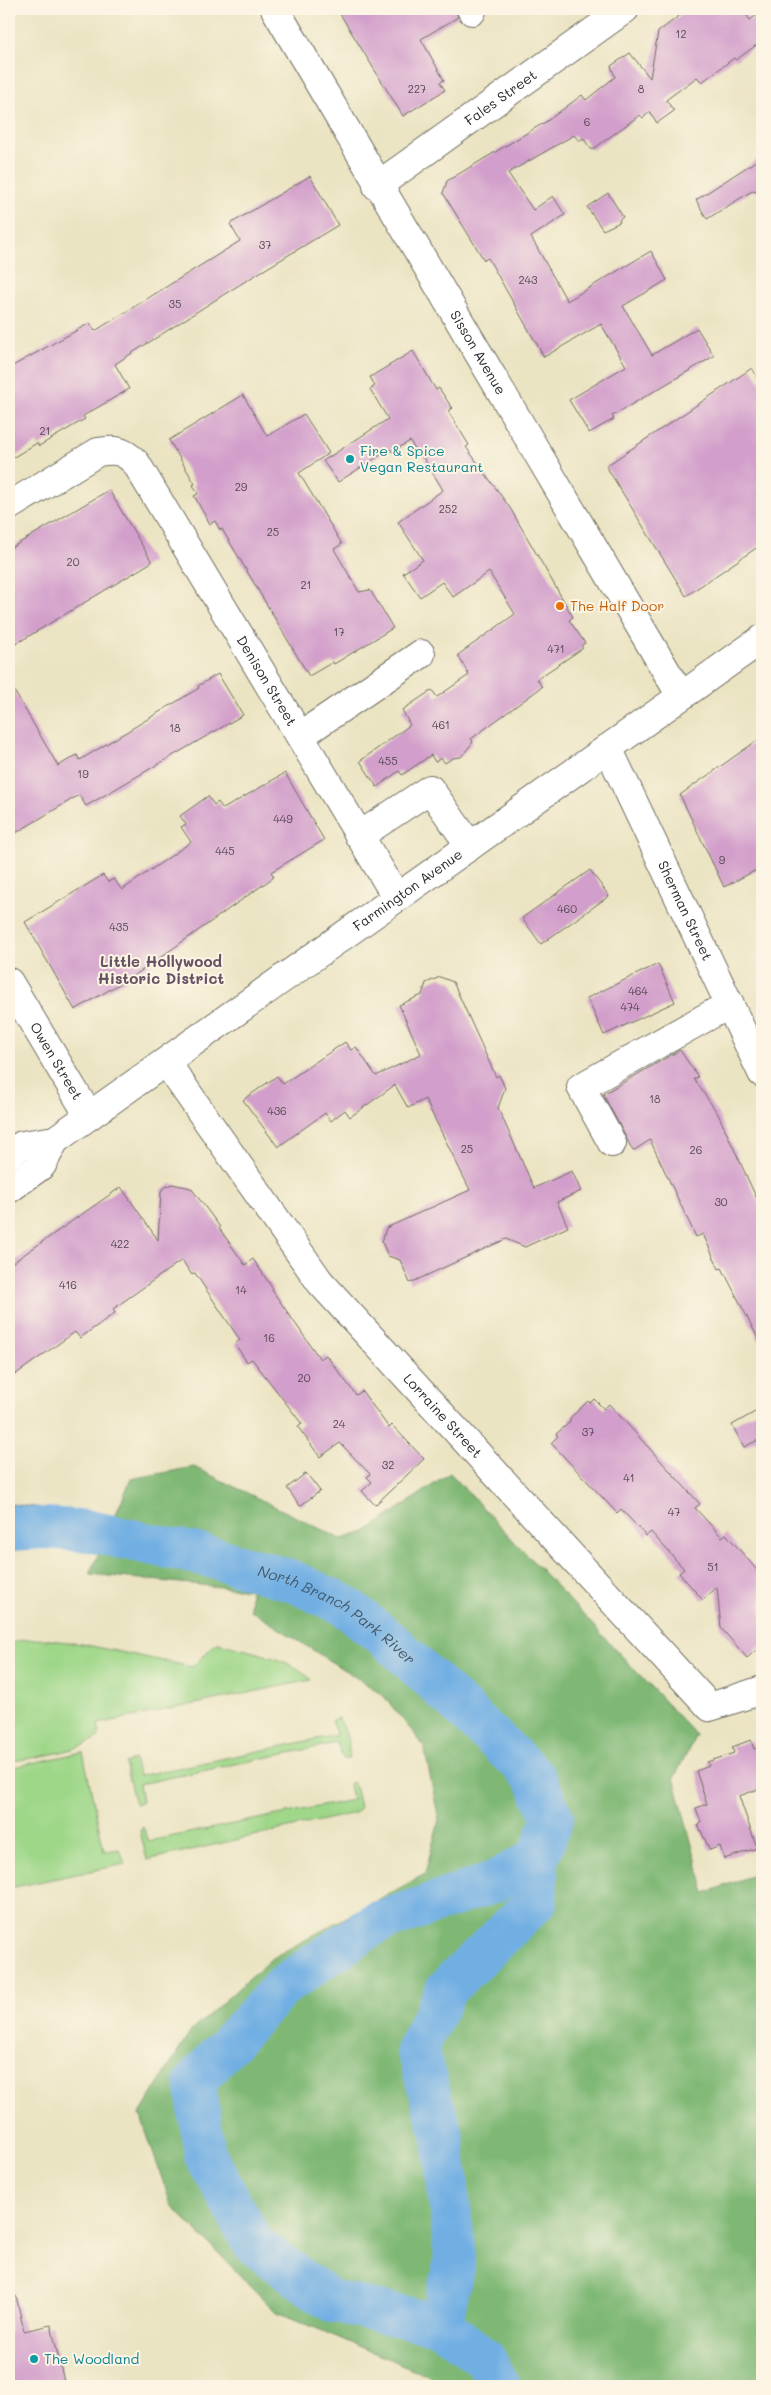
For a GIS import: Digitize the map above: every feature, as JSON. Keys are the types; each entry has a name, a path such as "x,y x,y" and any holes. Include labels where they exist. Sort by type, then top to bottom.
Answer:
{"street":[{"name":"Fales Street","path":"377,186 625,9"},
{"name":"Sisson Avenue","path":"277,10 377,186 681,696"},
{"name":"Denison Street","path":"9,506 98,452 109,450 126,453 136,463 397,898"},
{"name":"Farmington Avenue","path":"9,1155 22,1146 55,1140 762,640"},
{"path":"300,736 422,654"},
{"name":"Sherman Street","path":"608,748 762,1072"},
{"path":"359,836 430,789 470,846"},
{"name":"Owen Street","path":"9,982 89,1116"},
{"path":"612,1143 581,1087 730,1004"},
{"name":"Lorraine Street","path":"166,1062 320,1282 710,1707 762,1690"},
{"name":"Farmington Avenue","path":"9,1189 42,1165 55,1140"}],"green space":[{"path":"194,1467 341,1539 366,1532 450,1473 696,1735 674,1778 705,1893 762,1872 762,2386 446,2386 444,2382 275,2311 171,2205 140,2114 191,2031 272,1958 425,1874 439,1820 424,1746 382,1694 250,1610 251,1590 90,1574 131,1479"},
{"path":"43,1639 82,1644 192,1667 214,1645 219,1643 281,1661 303,1672 311,1680 98,1724 100,1735 82,1746 9,1762 9,1644 22,1640"},
{"path":"338,1718 347,1738 348,1759 343,1759 337,1743 139,1784 142,1802 137,1805 134,1801 125,1763 134,1759 139,1776 336,1735 332,1720"},
{"path":"83,1752 104,1851 120,1849 125,1864 9,1888 9,1768"},
{"path":"352,1782 355,1786 360,1807 355,1813 147,1860 140,1831 143,1827 149,1841 352,1800 349,1784"}],"water":[{"path":"9,1505 91,1514 89,1531 78,1547 51,1545 9,1551"}],"building":[{"path":"337,9 455,9 458,17 421,39 444,80 440,82 445,90 403,116"},
{"path":"688,9 742,9 750,20 762,11 762,41 736,60 734,58 702,82 697,77 666,100 674,111 657,123 650,112 643,118 640,115 592,150 583,138 579,141 574,135 508,173 533,210 553,196 565,215 531,237 567,301 651,251 667,280 623,306 652,355 697,328 714,356 612,416 614,419 589,433 569,400 626,366 601,324 544,357 488,258 484,260 443,193 447,181 547,121 582,95 586,100 615,77 611,66 630,53 650,78 658,32"},
{"path":"762,157 762,192 752,191 707,219 696,200"},
{"path":"310,176 338,225 115,364 129,389 83,416 85,419 39,446 37,443 9,460 9,368 90,323 95,331 240,241 230,224"},
{"path":"608,193 623,217 619,220 620,222 603,230 587,207"},
{"path":"413,351 436,390 439,388 452,408 448,411 469,445 466,447 510,508 573,617 569,620 585,643 581,646 583,648 537,679 542,687 471,739 473,742 461,757 453,758 445,763 441,758 435,762 431,755 402,775 399,771 377,787 360,761 410,725 402,710 432,690 437,697 469,675 458,655 515,614 489,572 453,597 442,582 420,597 403,573 423,560 398,522 443,490 420,452 417,454 410,441 392,452 390,449 338,482 323,461 388,419 370,389 375,386 370,377"},
{"path":"752,368 762,386 762,544 686,596 606,466"},
{"path":"243,395 267,436 304,414 329,453 299,473 342,544 334,549 359,592 370,590 393,628 334,664 333,662 309,676 222,529 220,530 215,521 210,524 194,496 198,494 193,485 195,484 169,440"},
{"path":"109,490 152,562 9,648 9,549"},
{"path":"218,674 243,715 86,806 79,795 9,837 9,682 58,766 77,755 80,760 199,688 198,686"},
{"path":"762,737 762,867 724,887 680,795"},
{"path":"285,773 324,840 271,872 274,877 141,971 75,1010 25,922 103,875 108,882 114,879 122,890 191,842 181,827 186,824 180,816 208,796 214,805 218,802 223,809"},
{"path":"590,870 609,896 541,944 522,918"},
{"path":"658,964 675,1002 604,1035 587,998"},
{"path":"440,977 453,982 496,1077 499,1075 505,1088 498,1108 534,1188 572,1171 581,1191 557,1202 568,1227 525,1247 506,1239 410,1283 400,1260 388,1256 382,1242 386,1228 470,1190 425,1099 408,1108 395,1085 350,1117 345,1110 331,1121 325,1113 278,1147 243,1100 277,1076 283,1084 345,1042 351,1050 356,1047 376,1076 421,1054 399,1005 422,995 426,983"},
{"path":"680,1050 698,1077 694,1079 718,1114 762,1210 762,1346 722,1268 719,1269 703,1234 696,1237 650,1140 633,1151 603,1094"},
{"path":"172,1184 191,1188 245,1265 253,1259 320,1359 326,1355 356,1395 362,1391 389,1428 392,1425 424,1459 375,1505 362,1491 372,1482 367,1477 370,1474 340,1443 320,1457 298,1427 302,1424 252,1359 247,1362 235,1344 240,1340 195,1273 192,1275 182,1260 113,1309 115,1313 80,1338 75,1332 9,1379 9,1265 121,1187 158,1240 161,1192 163,1188"},
{"path":"594,1399 604,1409 609,1404 700,1504 695,1508 722,1537 726,1534 762,1576 762,1645 747,1658 721,1628 717,1587 703,1600 679,1573 684,1569 651,1532 646,1536 621,1509 617,1513 551,1443 558,1436 556,1434 570,1422 570,1418 588,1401 590,1403"},
{"path":"762,1408 762,1438 744,1447 732,1425"},
{"path":"306,1473 320,1491 300,1506 287,1488"},
{"path":"751,1740 754,1749 762,1746 762,1788 739,1796 757,1848 724,1859 720,1846 710,1850 698,1825 701,1822 696,1808 707,1804 696,1771 709,1766 707,1762 734,1753 732,1747"},
{"name":"The Woodland","path":"16,2296 24,2331 51,2325 65,2386 9,2386 9,2297"}],"waterway":[{"name":"North Branch Park River","path":"9,1530 44,1528 89,1531 211,1557 290,1580 344,1605 390,1641 534,1776 553,1818 538,1858 492,1883 376,1923 284,1985 195,2081 205,2155 254,2244 331,2301 441,2325 484,2358 500,2386"},
{"name":"North Branch Park River","path":"441,2325 455,2258 443,2138 417,2049 447,1988 536,1902 538,1858"}],"place":[{"name":"Fire & Spice Vegan Restaurant","path":"350,459"},
{"name":"The Half Door","path":"560,606"},
{"name":"The Woodland","path":"34,2359"}],"district":[{"name":"Little Hollywood Historic District","path":"161,970"}]}
